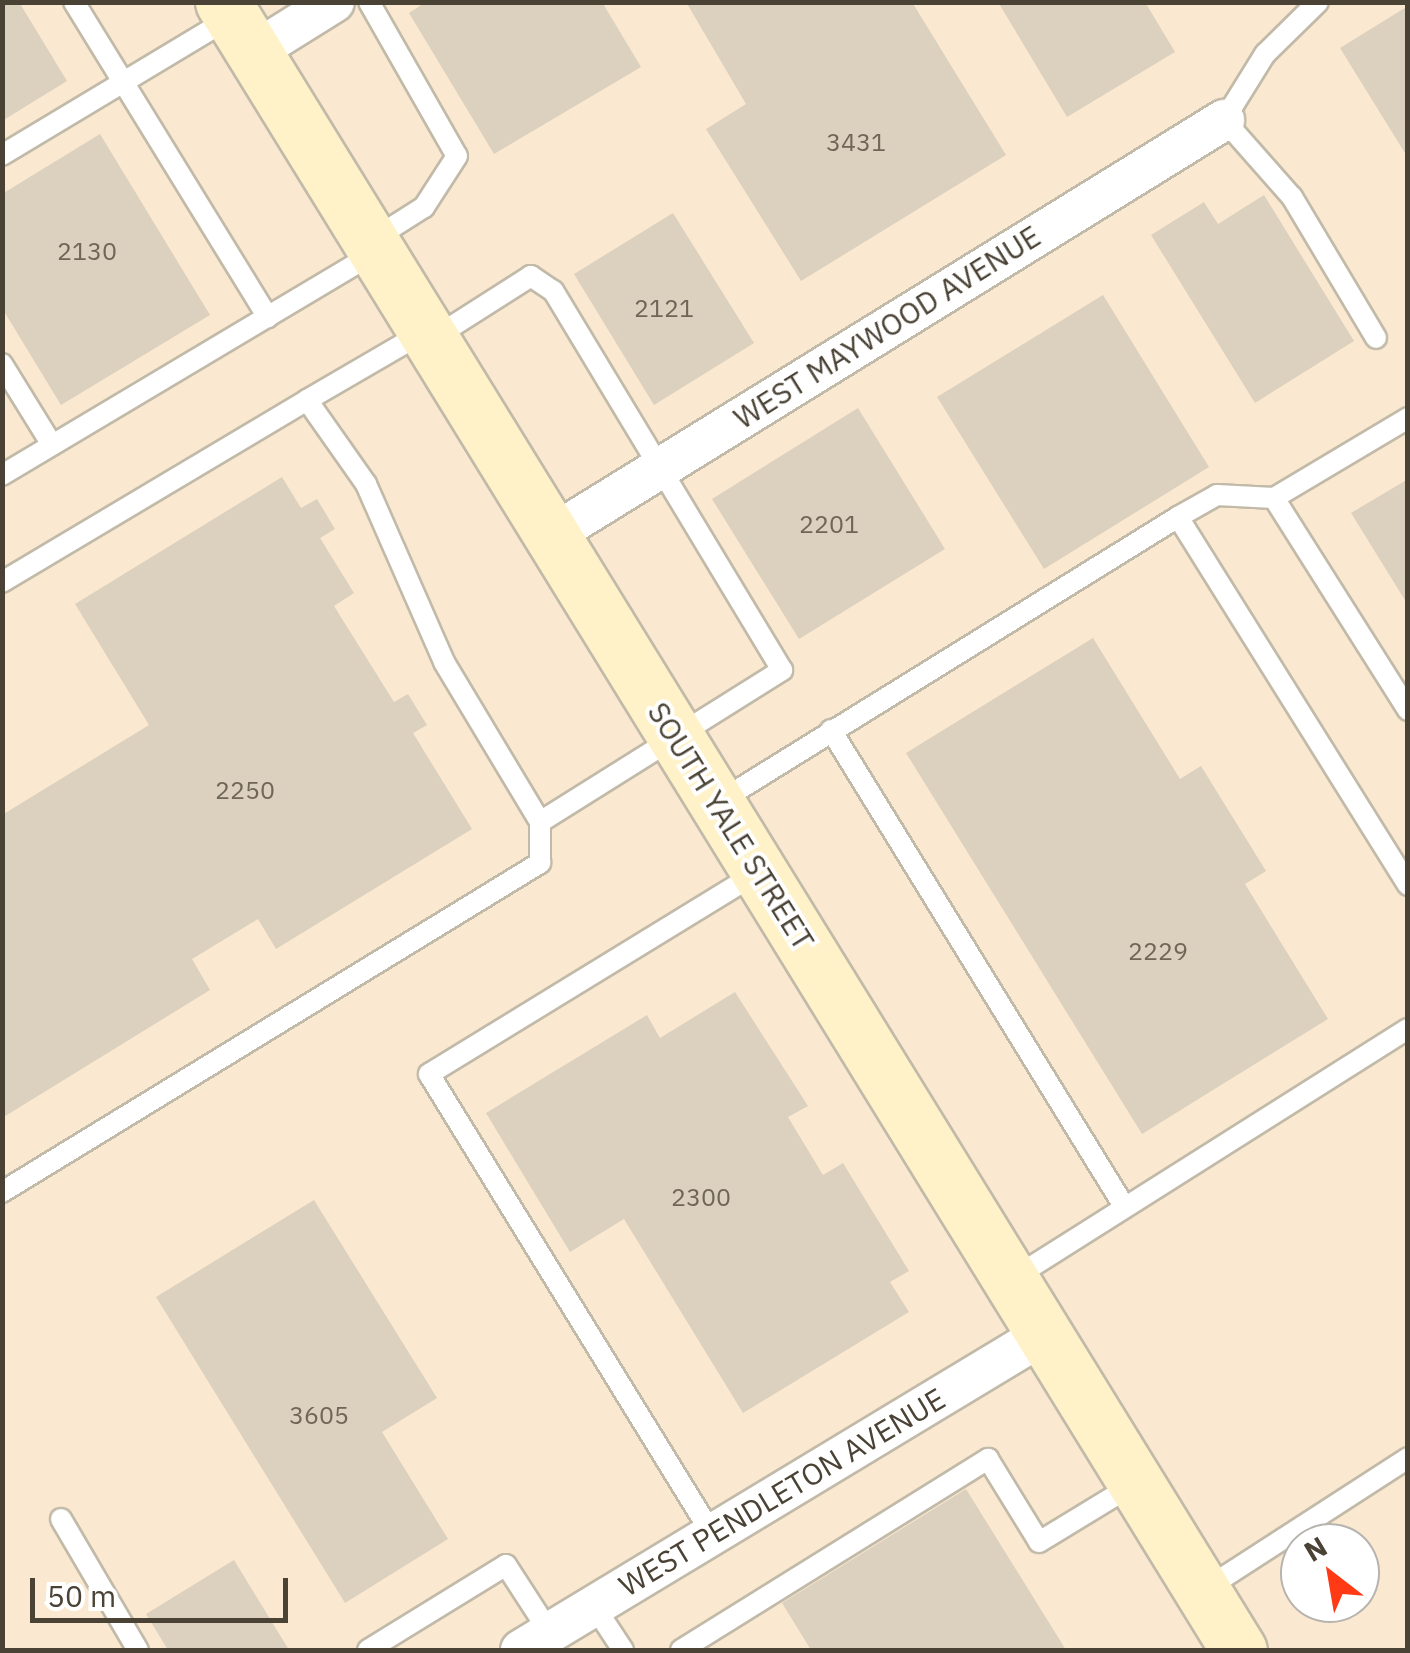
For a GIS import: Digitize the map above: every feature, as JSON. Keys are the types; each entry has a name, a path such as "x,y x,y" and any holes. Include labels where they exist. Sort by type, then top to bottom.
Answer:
{"street":[{"path":"236,24 334,2"},
{"name":"SOUTH YALE STREET","path":"236,24 1239,1650"},
{"name":"WEST MAYWOOD AVENUE","path":"552,536 1224,120"},
{"name":"WEST PENDLETON AVENUE","path":"535,1642 1044,1334"}],"lane":[{"path":"74,2 268,316"},
{"path":"2,474 268,316 373,247 424,207 456,156 369,2"},
{"path":"1318,2 1265,54 1224,120 1292,197 1376,338"},
{"path":"2,155 123,82 236,24"},
{"path":"2,582 307,400 531,276 553,291 782,670 540,822"},
{"path":"2,364 52,445"},
{"path":"2,1192 540,863 540,822 444,662 366,484 307,400"},
{"path":"716,803 1216,495 1274,498 1408,418"},
{"path":"1274,498 1408,710"},
{"path":"1178,517 1408,886"},
{"path":"831,730 1124,1206"},
{"path":"712,1534 429,1074 759,872"},
{"path":"1010,1280 1408,1029"},
{"path":"1202,1590 1408,1458"},
{"path":"681,1650 988,1459 1040,1542 1136,1484"},
{"path":"60,1519 138,1650"},
{"path":"368,1650 506,1564 535,1642"},
{"path":"594,1606 623,1650"}],"shaded area":[{"path":"3,3 1407,3 1407,1650 3,1650"}],"building":[{"path":"2,2 19,2 67,81 2,121"},
{"path":"426,2 602,2 641,67 494,154 409,13"},
{"path":"686,2 912,2 1006,155 801,281 706,129 746,104"},
{"path":"998,2 1145,2 1175,52 1067,117"},
{"path":"1408,6 1408,158 1340,48"},
{"path":"100,134 210,315 61,405 2,308 2,194"},
{"path":"1264,195 1354,341 1255,403 1151,235 1204,202 1218,224"},
{"path":"673,213 754,343 654,405 574,274"},
{"path":"1103,295 1209,467 1044,569 937,397"},
{"path":"858,408 945,549 799,639 712,499"},
{"path":"282,477 301,508 317,499 335,529 320,538 354,593 334,606 394,702 408,694 427,725 413,733 472,829 276,949 258,919 192,959 210,990 2,1118 2,815 149,725 75,604"},
{"path":"1408,479 1408,605 1351,513"},
{"path":"1093,638 1180,779 1201,766 1266,871 1245,884 1328,1019 1142,1134 906,753"},
{"path":"735,992 808,1106 788,1117 823,1175 843,1163 909,1271 890,1282 909,1312 743,1413 624,1219 570,1252 486,1113 647,1015 660,1038"},
{"path":"314,1200 437,1398 382,1432 448,1539 345,1603 156,1297"},
{"path":"966,1489 1066,1650 811,1650 782,1603"},
{"path":"234,1560 289,1650 168,1650 146,1614"}]}
